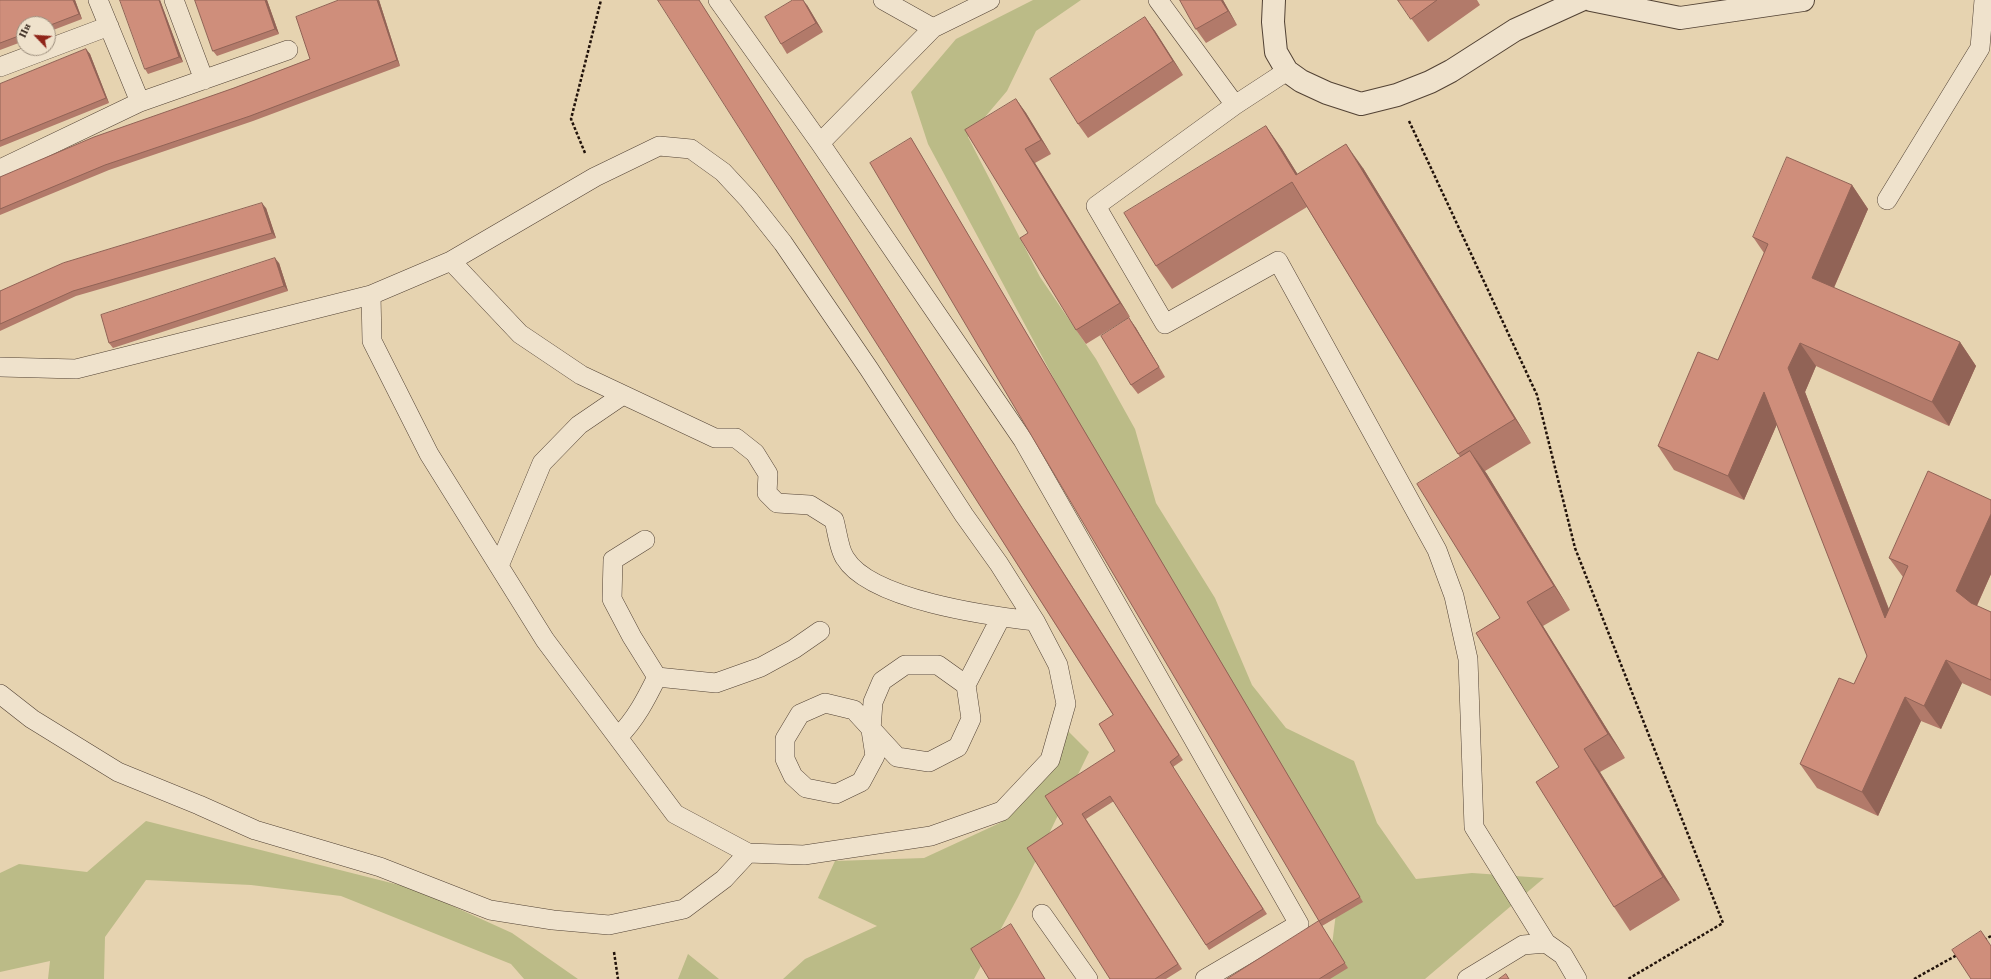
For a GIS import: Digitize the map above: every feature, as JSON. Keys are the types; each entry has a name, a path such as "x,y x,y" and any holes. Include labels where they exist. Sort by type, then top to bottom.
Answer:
{"street":[{"path":"1274,0 1273,22 1276,52 1287,71 1301,81 1327,94 1361,104 1397,95 1451,71 1515,30 1582,0"},
{"path":"1591,0 1680,18 1803,0"}],"lane":[{"path":"98,0 140,102"},
{"path":"174,0 204,80"},
{"path":"718,0 820,144 1023,440 1299,924 1205,979"},
{"path":"883,0 933,28"},
{"path":"820,144 933,28 990,0"},
{"path":"1158,0 1235,105"},
{"path":"1888,200 1980,48 1984,0"},
{"path":"0,67 109,26"},
{"path":"0,169 140,102 288,50"},
{"path":"1287,71 1235,105 1096,206 1165,324 1278,261 1437,550 1454,596 1468,659 1474,827 1546,944 1563,955 1577,979"},
{"path":"0,367 76,369 371,295 451,261 595,177 659,146 691,149 723,172 749,200 783,242 865,363 943,484 1000,564 1035,621 1058,665 1066,704 1050,760 1002,812 931,836 804,855 748,853 675,814 545,640 429,454 372,341 371,295"},
{"path":"451,261 520,334 581,375 623,396 716,438 736,438 755,453 762,464 768,474 767,493 777,503 810,505 834,520 844,558 866,580 912,599 1035,621"},
{"path":"499,566 542,462 579,425 623,396"},
{"path":"645,540 613,560 612,599 632,637 657,676"},
{"path":"966,685 938,665 905,665 882,681 873,702 871,730 875,756 861,782 836,794 806,788 793,776 785,759 785,739 800,714 825,703 854,710 871,730 898,757 929,762 958,747 971,719 966,685 1001,616"},
{"path":"657,676 716,683 761,667 794,649 820,631"},
{"path":"618,737 631,724 645,702 657,676"},
{"path":"0,694 32,719 118,772 255,830 380,867 490,910 553,920 609,925 684,909 724,879 748,853"},
{"path":"1042,914 1088,979"},
{"path":"1467,979 1523,945 1546,944"}],"path":[{"path":"595,177 571,119 601,0"},
{"path":"1397,95 1537,394 1575,548 1723,923 1628,979"},
{"path":"1978,943 1991,936"},
{"path":"1914,979 1959,954"}],"green space":[{"path":"1033,0 1081,0 1036,31 1007,91 968,137 1040,277 1096,359 1135,429 1156,503 1215,598 1252,685 1286,728 1354,761 1377,823 1416,879 1472,873 1544,878 1425,979 1325,979 1328,977 1340,881 1155,567 928,144 911,92 956,39"},
{"path":"1068,731 1089,752 1018,897 974,979 783,979 805,959 877,926 818,898 835,861 924,858 1002,822"},
{"path":"146,821 415,889 512,933 578,979 524,979 511,964 341,896 251,885 146,880 105,937 104,979 48,979 50,961 0,972 0,873 19,864 87,872"},
{"path":"688,954 719,979 678,979"}],"building":[{"path":"0,0 73,0 79,14 56,23 56,16 16,16 16,37 0,43"},
{"path":"120,0 159,0 179,57 145,69"},
{"path":"195,0 265,0 275,29 213,51"},
{"path":"339,0 377,0 397,60 250,116 105,165 0,209 0,177 94,137 234,88 310,59 296,17"},
{"path":"658,0 699,0 1179,755 1170,762 1263,909 1206,945 1110,796 1082,814 1178,964 1155,979 1110,979 1027,848 1063,824 1045,796 1115,751 1099,724 1113,715"},
{"path":"793,0 803,0 816,23 781,44 765,17"},
{"path":"1180,0 1221,0 1228,11 1196,29"},
{"path":"1398,0 1437,0 1411,19"},
{"path":"1145,17 1173,61 1078,124 1050,79"},
{"path":"86,49 106,98 0,141 0,84"},
{"path":"1016,99 1041,140 1025,149 1120,303 1076,330 1020,238 1028,233 965,130"},
{"path":"1266,126 1296,175 1346,144 1515,419 1458,454 1292,182 1156,266 1124,213"},
{"path":"911,138 1360,897 1319,921 870,163"},
{"path":"1787,157 1852,185 1812,278 1960,342 1932,402 1800,343 1788,368 1885,618 1908,566 1889,558 1928,471 1991,500 1991,514 1956,591 1971,603 1991,612 1991,680 1946,660 1924,706 1905,697 1862,792 1800,764 1839,678 1854,684 1867,656 1764,392 1728,476 1658,446 1698,352 1718,360 1768,244 1753,237"},
{"path":"262,203 272,233 73,291 0,324 0,291 63,263"},
{"path":"275,258 284,286 109,343 101,315"},
{"path":"1129,318 1159,367 1131,385 1101,336"},
{"path":"1470,451 1554,586 1527,602 1608,734 1584,749 1663,877 1614,907 1536,782 1559,767 1476,633 1500,618 1417,484"},
{"path":"1319,921 1345,963 1319,979 1227,979"},
{"path":"1011,924 1045,979 989,979 971,949"},
{"path":"1981,931 1991,946 1991,979 1971,979 1952,950"},
{"path":"1506,974 1509,979 1499,979"}]}
